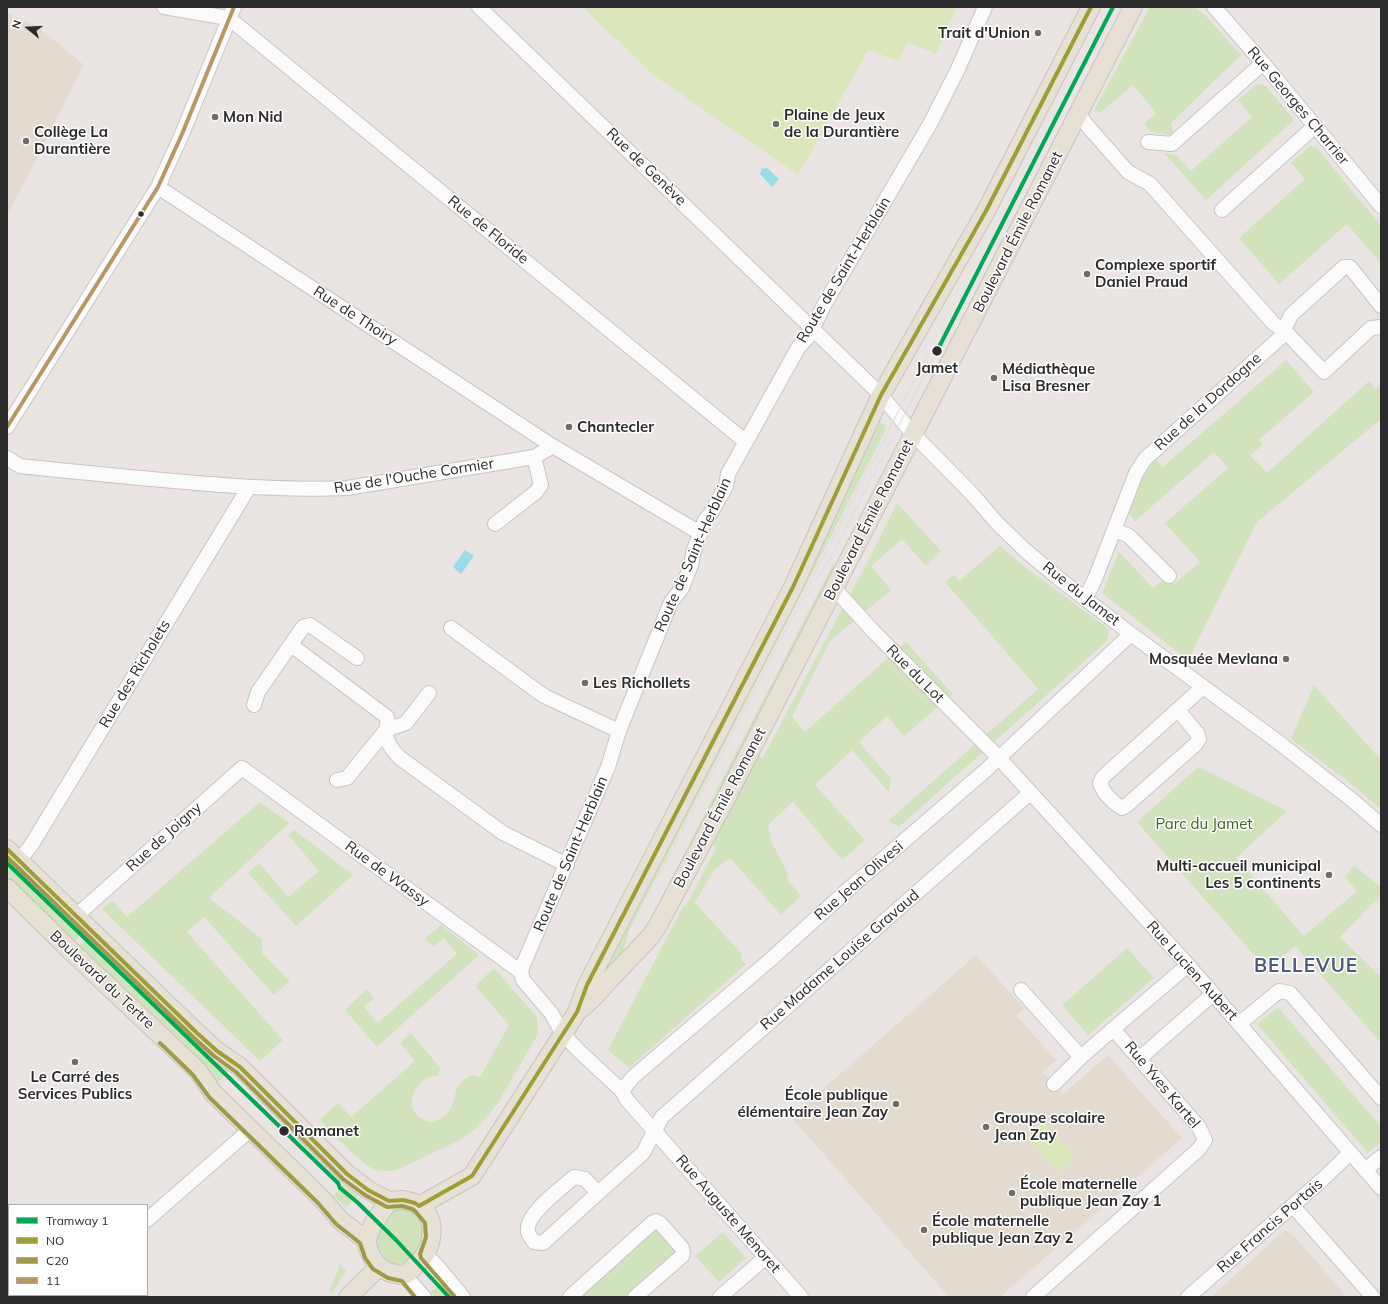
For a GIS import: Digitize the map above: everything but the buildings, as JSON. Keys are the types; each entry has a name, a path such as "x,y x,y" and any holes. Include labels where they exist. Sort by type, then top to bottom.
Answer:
{"main road":[{"name":"Boulevard Émile Romanet","path":"419,1206 472,1176 577,1012 587,985 793,587 881,396 986,211 1091,7"},
{"name":"Boulevard Émile Romanet","path":"577,1012 595,996 640,948 657,927 723,804 1133,7"},
{"name":"Boulevard du Tertre","path":"13,855 217,1051 240,1067 347,1174 368,1190 389,1200"},
{"name":"Boulevard du Tertre","path":"7,888 70,950 198,1070 213,1093 322,1198 340,1220 366,1240"},
{"path":"389,1200 403,1200 415,1203 419,1206 431,1221 432,1238 426,1255 404,1275 384,1271 374,1262 366,1240 373,1224 389,1200"},
{"path":"348,1297 379,1267"}],"street":[{"name":"Rue de Floride","path":"164,7 222,17 231,13 236,24 746,442"},
{"name":"Rue de Genève","path":"479,7 813,328"},
{"name":"Route de Saint-Herblain","path":"522,972 526,956 608,768 619,731 671,602 682,588 705,520 711,513 726,486 728,474 798,348 809,336 824,305 930,124 958,69 985,7"},
{"name":"Rue Georges Charrier","path":"1214,7 1263,63 1381,206"},
{"path":"7,427 158,187 182,134 231,13"},
{"path":"1148,142 1172,144 1263,63"},
{"path":"1079,113 1085,123 1128,172 1150,184 1274,324 1284,330 1324,372 1371,328 1381,327"},
{"path":"1222,210 1314,126"},
{"name":"Rue de Thoiry","path":"158,187 551,445"},
{"name":"Rue de la Dordogne","path":"1085,599 1093,584 1115,530 1136,473 1145,458 1282,337 1291,315 1344,267 1350,267 1381,306"},
{"name":"Rue du Jamet","path":"813,328 881,396 913,434 974,495 997,523 1026,551 1085,599 1283,746 1352,800 1381,825"},
{"path":"551,445 700,533"},
{"name":"Rue de l'Ouche Cormier","path":"7,458 20,466 154,480 249,487 331,489 347,488 534,457 548,449 551,445"},
{"path":"495,524 536,492 541,485 534,457"},
{"name":"Rue des Richolets","path":"13,855 32,844 249,487"},
{"path":"1115,530 1129,536 1169,576"},
{"name":"Rue du Lot","path":"834,588 872,631 999,758"},
{"path":"254,705 258,692 303,627 310,625 357,658"},
{"path":"451,628 544,696 619,731"},
{"name":"Rue Jean Olivesi","path":"622,1091 633,1077 775,956 852,886 999,758 1132,634"},
{"path":"290,645 387,717 389,724 386,730 348,778 338,780"},
{"path":"1178,710 1197,733 1199,739 1196,744 1127,805 1122,808 1116,805 1102,789 1100,783 1103,777 1203,687"},
{"path":"386,730 406,723 428,693"},
{"path":"386,730 389,746 400,758 503,834 567,865"},
{"name":"Rue Lucien Aubert","path":"999,758 1188,965 1381,1188"},
{"name":"Rue de Joigny","path":"76,916 242,768 253,776"},
{"name":"Rue de Wassy","path":"253,776 522,972"},
{"name":"Rue Madame Louise Gravaud","path":"598,1193 586,1179 574,1177 534,1213 528,1226 528,1233 534,1242 543,1242 643,1153 662,1117 1030,793"},
{"path":"1113,1029 1188,965"},
{"path":"522,972 523,980 551,1013 563,1034 583,1056 622,1091 627,1100 655,1131"},
{"path":"1022,990 1081,1057"},
{"path":"1239,1024 1279,991 1290,993 1381,1098"},
{"path":"1140,1058 1213,994"},
{"name":"Rue Yves Kartel","path":"1033,1297 1199,1149 1205,1140 1199,1127 1113,1029 1081,1057 1054,1084"},
{"path":"148,1219 251,1129"},
{"name":"Rue Auguste Menoret","path":"655,1131 801,1297"},
{"name":"Rue Francis Portais","path":"1188,1297 1293,1206 1350,1153"},
{"path":"1365,1170 1381,1157"},
{"path":"1293,1206 1373,1297"},
{"path":"570,1297 656,1221 661,1224 682,1248 683,1253 682,1256 635,1297"},
{"path":"426,1255 463,1297"},
{"path":"720,1297 766,1257"},
{"path":"404,1275 424,1297"}],"shaded area":[{"name":"Collège La Durantière","path":"7,13 38,27 84,65 7,216"},
{"name":"Groupe scolaire Jean Zay","path":"976,955 1024,1008 1017,1016 1056,1060 1043,1072 1063,1094 1108,1055 1182,1138 1000,1297 949,1297 791,1117"},
{"path":"1285,1230 1296,1238 1347,1297 1211,1297"}],"green space":[{"name":"Plaine de Jeux de la Durantière","path":"583,7 957,7 936,54 907,42 899,61 868,50 798,175 652,74"},
{"path":"1150,7 1194,7 1206,16 1241,55 1171,123 1173,135 1151,132 1144,123 1156,113 1133,85 1100,113 1094,110"},
{"path":"1257,84 1266,86 1294,120 1206,200 1164,153 1176,155 1191,171 1252,117 1238,100"},
{"path":"1310,146 1317,148 1381,226 1381,263 1347,224 1279,284 1239,238 1305,179 1291,163"},
{"path":"1286,360 1314,392 1259,440 1263,445 1250,455 1267,473 1369,381 1376,389 1381,385 1381,419 1257,522 1188,660 1102,593 1119,552 1153,588 1163,580 1174,584 1200,562 1165,523 1228,468 1214,452 1135,521 1129,513 1145,470 1155,459 1163,467"},
{"path":"880,423 884,424 886,429 635,919 630,929 620,960 597,981 875,427"},
{"path":"897,503 941,551 926,566 902,539 871,566 891,590 830,641 792,717 805,732 906,642 953,694 904,736 887,716 859,742 891,779 889,792 852,750 815,785 865,840 842,860 793,802 768,825 771,841 789,876 786,878 801,896 781,915 730,858 714,870 695,903 742,954 741,960 746,964 629,1068 608,1050 684,905 686,906 716,848 711,844 757,752 762,759 868,561"},
{"path":"1000,546 1025,567 1106,627 1109,631 1107,641 899,827 888,821 1038,689 945,582 954,575 959,581"},
{"path":"833,564 834,566 831,575 660,911 645,933 649,922"},
{"path":"1314,685 1381,760 1381,809 1345,779 1291,739"},
{"name":"Parc du Jamet","path":"1198,767 1287,811 1236,858 1304,936 1357,891 1345,877 1354,865 1381,888 1380,896 1340,937 1381,977 1381,1043 1295,946 1267,970 1137,822"},
{"path":"260,802 289,823 209,898 262,939 262,953 290,981 274,995 204,917 187,932 283,1040 260,1061 102,909 113,901 127,917"},
{"path":"294,830 353,875 296,926 248,873 259,863 288,897 319,871 288,835"},
{"path":"7,855 85,930 73,943 7,880"},
{"path":"441,925 479,955 377,1047 345,1010 367,989 374,999 364,1007 378,1023 457,954 444,938 433,947 425,938"},
{"path":"90,935 233,1067 214,1086 77,948"},
{"path":"1127,948 1154,978 1088,1035 1062,1005"},
{"path":"494,968 537,1017 538,1034 499,1101 488,1116 473,1131 460,1140 397,1170 381,1171 370,1167 355,1156 320,1120 338,1103 351,1117 415,1061 400,1043 411,1033 441,1069 437,1076 429,1077 417,1086 412,1100 413,1108 416,1114 428,1122 442,1118 451,1108 456,1091 461,1083 471,1075 480,1077 509,1025 475,986"},
{"path":"1278,1007 1381,1127 1381,1142 1368,1153 1257,1024"},
{"path":"1043,1122 1075,1157 1058,1172 1026,1137"},
{"path":"343,1185 358,1195 346,1208 333,1196"},
{"path":"399,1208 416,1210 424,1226 420,1250 405,1264 394,1265 383,1260 376,1247 376,1238 385,1218 394,1210"},
{"path":"657,1227 679,1253 628,1297 576,1297"},
{"path":"723,1232 746,1258 719,1282 695,1256"},
{"path":"340,1264 346,1271 333,1292 329,1291"},
{"path":"443,1282 456,1297 436,1297 431,1292"}],"water":[{"path":"766,167 779,179 772,187 760,174 762,168 765,169"},
{"path":"465,550 474,556 461,574 453,567"}],"tram line":[{"name":"1","path":"937,351 1113,7"},
{"path":"659,876 931,348"},
{"path":"816,579 831,557 937,351"},
{"name":"1","path":"7,863 338,1183 340,1188 357,1202 396,1240 449,1297"}],"transit line":[{"name":"11","path":"7,427 158,187 182,134 234,7"},
{"name":"NO","path":"7,849 197,1033 217,1051 240,1067 347,1174 368,1190 389,1201 403,1200 415,1203 419,1206 472,1176 577,1012 587,985 793,587 881,395 986,211 1091,7"},
{"name":"C20","path":"7,857 193,1037 214,1056 236,1072 343,1179 365,1195 387,1207 402,1206 415,1211 425,1223 426,1237 420,1254 421,1258 455,1297"},
{"name":"C20","path":"160,1043 193,1075 209,1097 318,1203 336,1224 360,1243 365,1258 373,1269 388,1278 402,1281 415,1297"}],"place":[{"name":"Trait d'Union","path":"1038,33"},
{"name":"Mon Nid","path":"215,117"},
{"name":"Plaine de Jeux de la Durantière","path":"776,124"},
{"name":"Collège La Durantière","path":"26,141"},
{"name":"Complexe sportif Daniel Praud","path":"1087,274"},
{"name":"Jamet","path":"937,351"},
{"name":"Médiathèque Lisa Bresner","path":"994,378"},
{"name":"Chantecler","path":"569,427"},
{"name":"Mosquée Mevlana","path":"1286,659"},
{"name":"Les Richollets","path":"585,683"},
{"name":"Multi-accueil municipal Les 5 continents","path":"1329,875"},
{"name":"Le Carré des Services Publics","path":"75,1062"},
{"name":"École publique élémentaire Jean Zay","path":"896,1104"},
{"name":"Groupe scolaire Jean Zay","path":"986,1127"},
{"name":"Romanet","path":"284,1131"},
{"name":"École maternelle publique Jean Zay 1","path":"1012,1193"},
{"name":"École maternelle publique Jean Zay 2","path":"924,1230"}],"district":[{"name":"BELLEVUE","path":"1306,966"}]}
